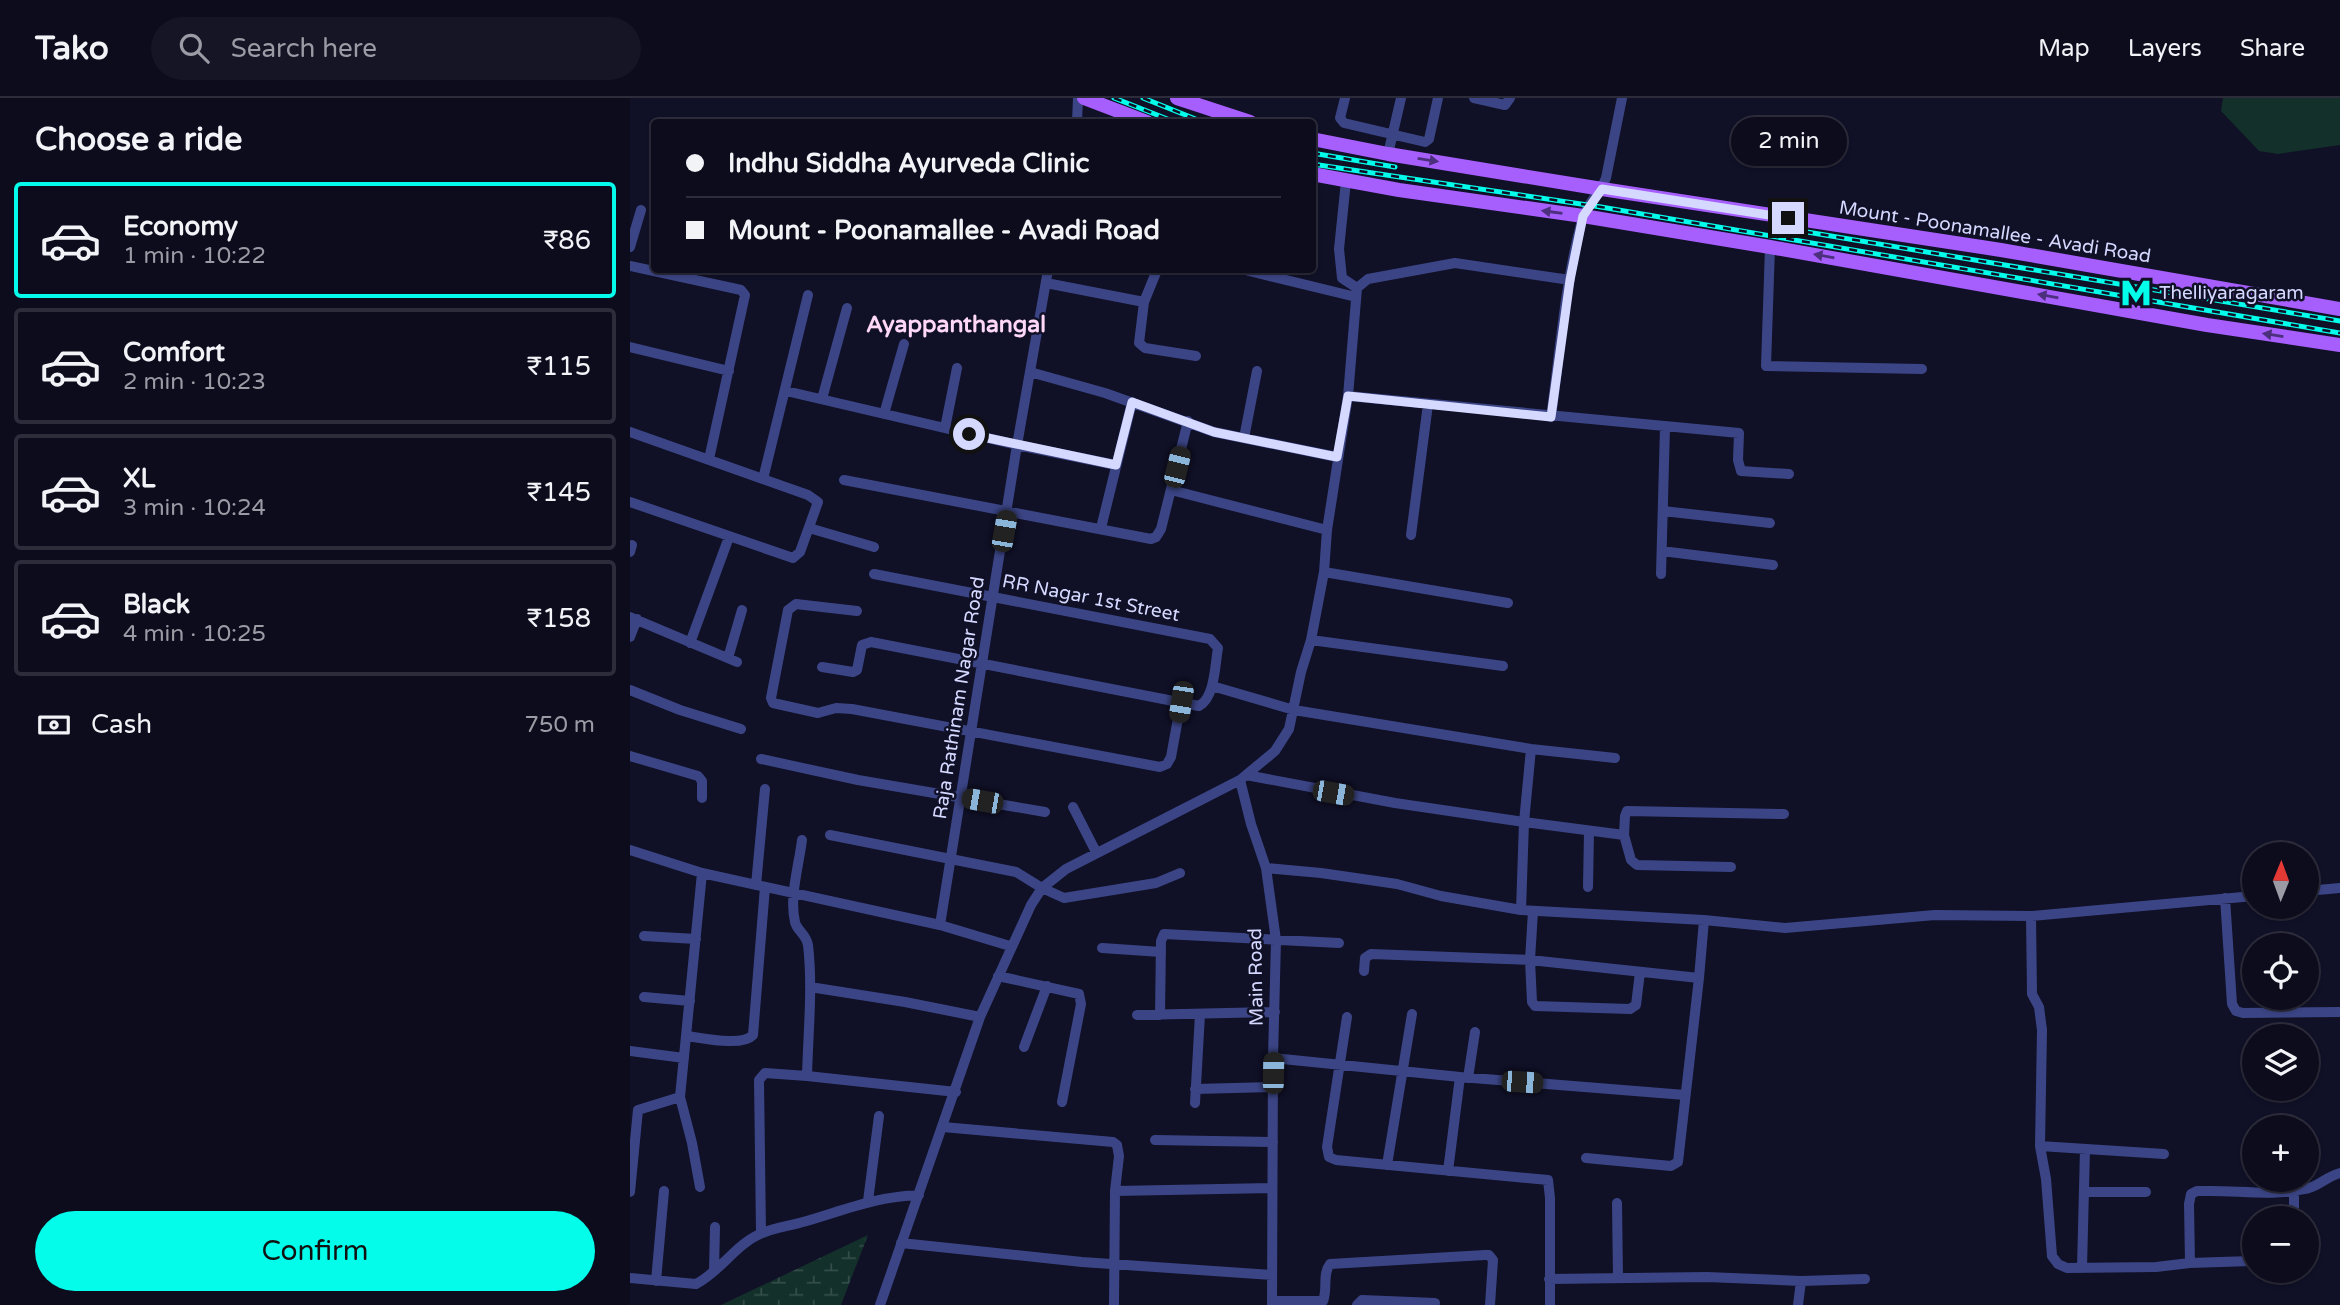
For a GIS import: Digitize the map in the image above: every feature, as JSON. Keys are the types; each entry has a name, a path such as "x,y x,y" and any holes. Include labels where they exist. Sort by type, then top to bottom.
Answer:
{"main road":[{"path":"1084,98 1139,119"},
{"path":"1177,98 1241,119"},
{"name":"Mount - Poonamallee - Avadi Road","path":"1316,140 1602,189 2001,250 2340,309"},
{"path":"1316,175 1770,247 2207,325 2340,345"}],"street":[{"path":"1077,119 1078,98"},
{"path":"1345,98 1340,118 1344,123 1420,141 1429,139 1438,98"},
{"path":"1388,154 1401,98"},
{"path":"1474,98 1505,105 1510,98"},
{"path":"1551,417 1570,280 1583,216 1602,189 1611,158 1622,98"},
{"path":"1346,181 1339,249 1342,278 1356,293"},
{"path":"630,247 641,210"},
{"path":"1770,247 1766,366 1922,369"},
{"path":"880,1305 981,1017 1010,946 1042,888 1066,869 1096,852 1243,777 1275,751 1289,729 1311,640 1324,572 1327,530 1348,396 1356,293 1368,279 1455,263 1570,280"},
{"path":"630,266 651,271"},
{"path":"662,273 732,288 744,292 746,297 709,459"},
{"name":"Raja Rathinam Nagar Road","path":"940,925 970,730 1048,273"},
{"path":"1156,273 1144,302 1140,345 1196,356"},
{"path":"1259,273 1356,293"},
{"path":"1046,283 1144,302"},
{"path":"763,479 808,295"},
{"path":"822,399 847,308"},
{"path":"884,414 904,344"},
{"path":"630,346 729,371"},
{"path":"945,429 957,368"},
{"path":"1244,438 1257,371"},
{"path":"1030,372 1105,393 1214,432 1337,457"},
{"path":"786,391 1017,446 1116,465"},
{"path":"1348,396 1739,433 1738,460 1741,471 1789,474"},
{"path":"1101,528 1132,402"},
{"path":"1411,536 1429,404"},
{"path":"844,480 1151,538 1156,537 1161,529 1188,421"},
{"path":"1661,574 1665,427"},
{"path":"630,432 817,501 800,552 793,558 630,502"},
{"path":"1171,490 1327,530"},
{"path":"1663,510 1770,523"},
{"path":"809,528 874,547"},
{"path":"690,643 729,537"},
{"path":"1662,551 1773,565"},
{"path":"1324,572 1508,603"},
{"name":"RR Nagar 1st Street","path":"874,574 1210,639 1218,648 1212,686"},
{"path":"857,611 796,604 791,606 771,698 773,703 818,713 836,708 852,709 1160,767 1167,764 1171,757 1181,702"},
{"path":"630,637 634,618 732,660 742,610"},
{"path":"1311,640 1503,666"},
{"path":"822,667 853,672 858,670 862,645 871,642 1181,702 1203,705 1212,686 1294,710 1531,749 1615,758"},
{"path":"630,690 680,710 741,729"},
{"path":"1531,749 1524,822 1532,1002 1539,1007 1633,1008 1637,1000 1640,972"},
{"path":"630,756 698,776 702,781 702,798"},
{"path":"761,759 858,780 1045,812"},
{"path":"1243,777 1333,793 1624,835"},
{"name":"Main Road","path":"1243,777 1251,824 1266,868 1276,940 1272,1303"},
{"path":"687,1036 745,1041 753,1035 765,789"},
{"path":"1073,807 1096,852"},
{"path":"1731,867 1637,865 1631,860 1624,835 1627,811 1784,814"},
{"path":"1588,887 1589,831"},
{"path":"830,835 1016,872 1064,898 1157,883 1180,873"},
{"path":"802,840 794,921 807,939 810,987 807,1076"},
{"path":"630,849 702,873 940,925 1010,946"},
{"path":"1266,868 1397,884 1441,896 1527,911 1704,920 1785,928 1927,915 2031,916 2242,897"},
{"path":"699,1187 692,1143 680,1097 702,873"},
{"path":"2319,890 2340,888"},
{"path":"2225,898 2232,1004 2236,1011 2340,1012"},
{"path":"2031,916 2032,994 2039,1007 2042,1030 2040,1146 2046,1179 2052,1256 2062,1267 2082,1268 2156,1267 2242,1261"},
{"path":"1586,1158 1676,1165 1679,1158 1704,920"},
{"path":"1160,1015 1162,937 1167,933 1339,943"},
{"path":"644,936 696,939"},
{"path":"1102,948 1161,952"},
{"path":"1364,971 1365,958 1370,954 1530,960 1699,978"},
{"path":"998,976 1079,994 1081,1000 1062,1102"},
{"path":"1024,1047 1047,986"},
{"path":"810,987 981,1017"},
{"path":"644,997 691,1001"},
{"path":"1137,1015 1275,1012"},
{"path":"1195,1103 1200,1014"},
{"path":"1387,1165 1412,1014"},
{"path":"1347,1017 1327,1153 1336,1160 1548,1180 1549,1305"},
{"path":"1448,1171 1475,1032"},
{"path":"630,1051 684,1058"},
{"path":"1273,1058 1464,1078 1685,1095"},
{"path":"761,1233 759,1080 765,1073 956,1092"},
{"path":"1195,1089 1273,1087"},
{"path":"630,1192 638,1110 680,1097"},
{"path":"868,1201 879,1116"},
{"path":"943,1127 1112,1142 1119,1150 1115,1191 1114,1305"},
{"path":"1155,1140 1273,1142"},
{"path":"2040,1146 2164,1154"},
{"path":"2082,1268 2085,1149"},
{"path":"2319,1183 2334,1174 2340,1174"},
{"path":"1115,1191 1272,1188"},
{"path":"656,1281 664,1191"},
{"path":"2190,1263 2189,1204 2192,1194 2197,1191 2242,1191"},
{"path":"2084,1192 2146,1192"},
{"path":"630,1278 696,1284 736,1249 761,1233 868,1201 919,1195"},
{"path":"1617,1203 1618,1278"},
{"path":"713,1271 715,1227"},
{"path":"901,1243 989,1254 1272,1275"},
{"path":"1272,1303 1323,1301 1326,1270 1330,1264 1489,1255 1493,1260 1490,1305"},
{"path":"1549,1279 1865,1279"},
{"path":"1798,1305 1801,1281"},
{"path":"1357,1305 1362,1300 1435,1303"}],"green space":[{"path":"2223,98 2340,98 2340,145 2278,154 2259,151 2221,111"},
{"path":"868,1235 841,1305 721,1305"}],"railway":[{"path":"1114,98 1167,119"},
{"path":"1143,98 1196,119"},
{"path":"1316,154 1395,167"},
{"path":"1316,165 1601,207 2340,333"},
{"path":"1789,229 2340,321"}],"place":[{"name":"Thelliyaragaram","path":"2136,293"}],"district":[{"name":"Ayappanthangal","path":"956,325"}],"route":[{"path":"969,434 1116,465 1132,402 1214,432 1337,457 1348,396 1551,417 1570,280 1583,216 1602,189 1788,218"}]}
